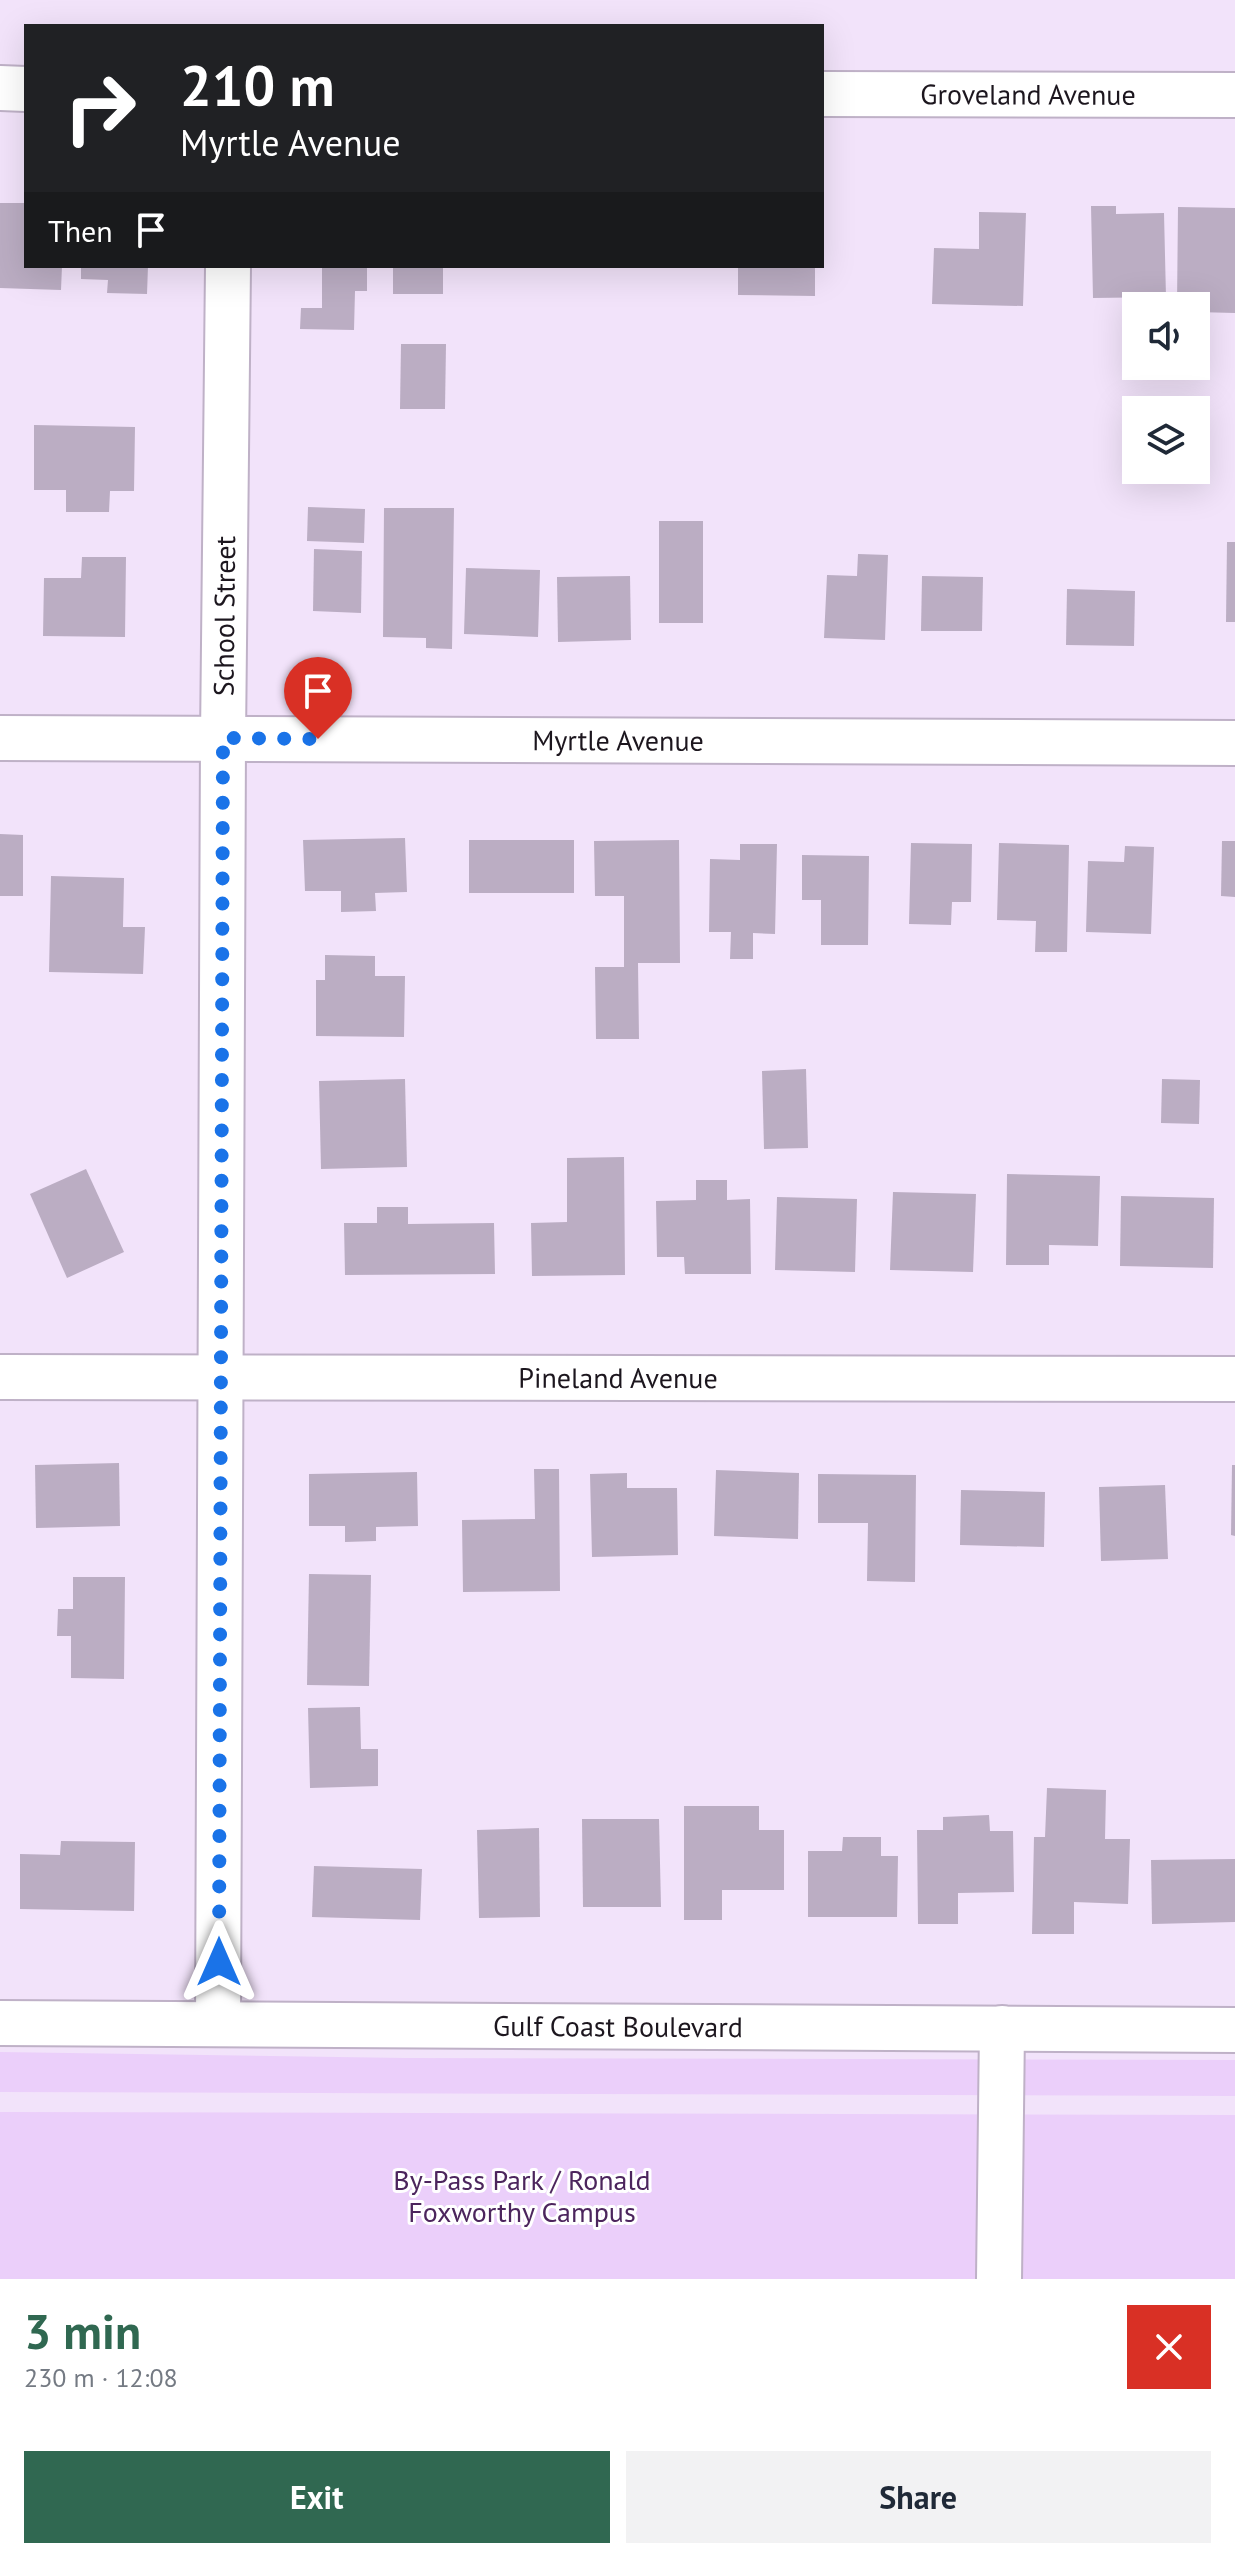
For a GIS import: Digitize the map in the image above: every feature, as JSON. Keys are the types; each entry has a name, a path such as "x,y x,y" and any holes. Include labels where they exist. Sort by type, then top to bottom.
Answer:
{"street":[{"path":"0,88 24,89"},
{"name":"Groveland Avenue","path":"824,94 1235,95"},
{"name":"School Street","path":"218,2024 228,268"},
{"name":"Myrtle Avenue","path":"0,738 1235,743"},
{"name":"Pineland Avenue","path":"0,1377 1235,1379"},
{"name":"Gulf Coast Boulevard","path":"0,2023 1235,2030"},
{"path":"999,2279 1002,2028"}],"green space":[{"path":"0,2052 405,2058 1235,2060 1235,2096 0,2092"},
{"name":"By-Pass Park / Ronald Foxworthy Campus","path":"0,2112 1235,2115 1235,2279 0,2279"}],"building":[{"path":"0,203 24,203 24,268 62,268 61,290 0,288"},
{"path":"1091,206 1116,206 1116,214 1164,213 1166,292 1122,292 1122,298 1093,298"},
{"path":"1178,207 1235,208 1235,313 1210,312 1210,292 1177,292"},
{"path":"979,212 1026,213 1023,306 932,304 934,248 979,249"},
{"path":"81,268 148,268 147,294 107,293 108,280 81,279"},
{"path":"322,268 367,268 367,291 355,291 354,330 300,329 301,308 322,308"},
{"path":"393,268 443,268 443,294 393,294"},
{"path":"738,268 815,268 815,296 738,295"},
{"path":"401,344 446,344 445,409 400,409"},
{"path":"34,425 135,427 134,491 110,491 109,512 66,512 66,490 34,490"},
{"path":"308,507 365,509 364,543 307,541"},
{"path":"384,508 454,508 452,649 426,648 426,638 383,637"},
{"path":"659,521 703,521 703,623 659,623"},
{"path":"1227,542 1235,542 1235,622 1226,622"},
{"path":"314,549 362,551 361,613 313,611"},
{"path":"858,554 888,555 885,640 824,638 827,575 857,576"},
{"path":"82,557 126,557 125,637 43,636 44,578 81,578"},
{"path":"466,568 540,570 538,637 464,634"},
{"path":"630,576 631,640 558,642 557,577"},
{"path":"922,576 983,577 982,631 921,631"},
{"path":"1067,589 1135,591 1134,646 1066,645"},
{"path":"0,834 23,835 23,896 0,896"},
{"path":"405,838 407,892 375,893 376,911 341,912 341,891 305,891 303,840"},
{"path":"469,840 574,840 574,893 469,893"},
{"path":"679,840 680,963 638,963 639,1039 596,1039 595,967 624,967 624,896 595,896 594,841"},
{"path":"1222,841 1235,841 1235,897 1221,896"},
{"path":"911,843 972,844 971,902 952,902 951,925 909,924"},
{"path":"999,843 1069,845 1067,952 1035,952 1036,921 997,920"},
{"path":"740,844 777,844 775,934 753,933 753,959 730,959 731,932 709,932 710,859 740,860"},
{"path":"1125,846 1154,847 1151,934 1086,932 1088,861 1124,862"},
{"path":"802,855 869,856 868,945 821,945 821,900 802,900"},
{"path":"51,876 124,878 123,927 145,927 143,974 49,972"},
{"path":"325,955 375,956 375,976 405,976 404,1037 316,1036 316,980 325,980"},
{"path":"806,1069 808,1148 764,1149 762,1071"},
{"path":"405,1079 407,1167 321,1169 319,1081"},
{"path":"1162,1079 1200,1080 1199,1124 1161,1123"},
{"path":"624,1157 625,1275 532,1276 531,1223 567,1222 567,1158"},
{"path":"86,1169 124,1252 67,1278 30,1194"},
{"path":"1007,1174 1100,1176 1098,1246 1049,1245 1049,1265 1006,1265"},
{"path":"696,1180 727,1180 727,1200 750,1199 751,1274 685,1274 684,1257 657,1257 656,1201 696,1200"},
{"path":"893,1192 976,1194 973,1272 890,1270"},
{"path":"1121,1196 1214,1198 1213,1268 1120,1266"},
{"path":"777,1197 857,1199 855,1272 775,1270"},
{"path":"377,1207 408,1207 408,1224 494,1223 495,1274 345,1275 344,1223 377,1223"},
{"path":"119,1463 120,1526 36,1528 35,1465"},
{"path":"1232,1465 1235,1465 1235,1536 1231,1535"},
{"path":"534,1469 559,1469 560,1591 463,1592 462,1520 535,1519"},
{"path":"716,1470 799,1473 798,1539 714,1536"},
{"path":"417,1472 418,1526 376,1527 376,1541 345,1542 345,1526 309,1526 309,1474"},
{"path":"627,1473 627,1488 677,1488 678,1555 592,1557 590,1474"},
{"path":"818,1474 916,1475 915,1582 867,1581 868,1523 818,1523"},
{"path":"1165,1485 1168,1559 1101,1561 1099,1487"},
{"path":"961,1490 1045,1492 1044,1547 960,1545"},
{"path":"309,1574 371,1575 369,1686 307,1685"},
{"path":"73,1577 125,1577 124,1679 71,1678 71,1636 57,1636 58,1609 73,1609"},
{"path":"360,1707 361,1749 378,1749 378,1786 310,1788 308,1708"},
{"path":"1047,1788 1106,1790 1105,1839 1130,1839 1128,1904 1074,1902 1074,1934 1032,1934 1034,1837 1045,1837"},
{"path":"684,1806 759,1806 759,1830 784,1830 784,1890 722,1890 722,1920 684,1920"},
{"path":"989,1815 990,1831 1013,1831 1014,1892 958,1893 958,1924 918,1924 917,1830 943,1830 943,1817"},
{"path":"582,1819 659,1819 661,1907 583,1907"},
{"path":"539,1828 540,1917 479,1918 477,1830"},
{"path":"843,1837 881,1837 881,1856 898,1856 897,1917 808,1917 808,1851 842,1851"},
{"path":"61,1841 135,1842 134,1911 20,1909 20,1854 60,1855"},
{"path":"1235,1859 1235,1922 1152,1924 1151,1860"},
{"path":"314,1866 422,1869 420,1920 312,1917"}],"route":[{"path":"219,1962 223,738 318,739"}]}
